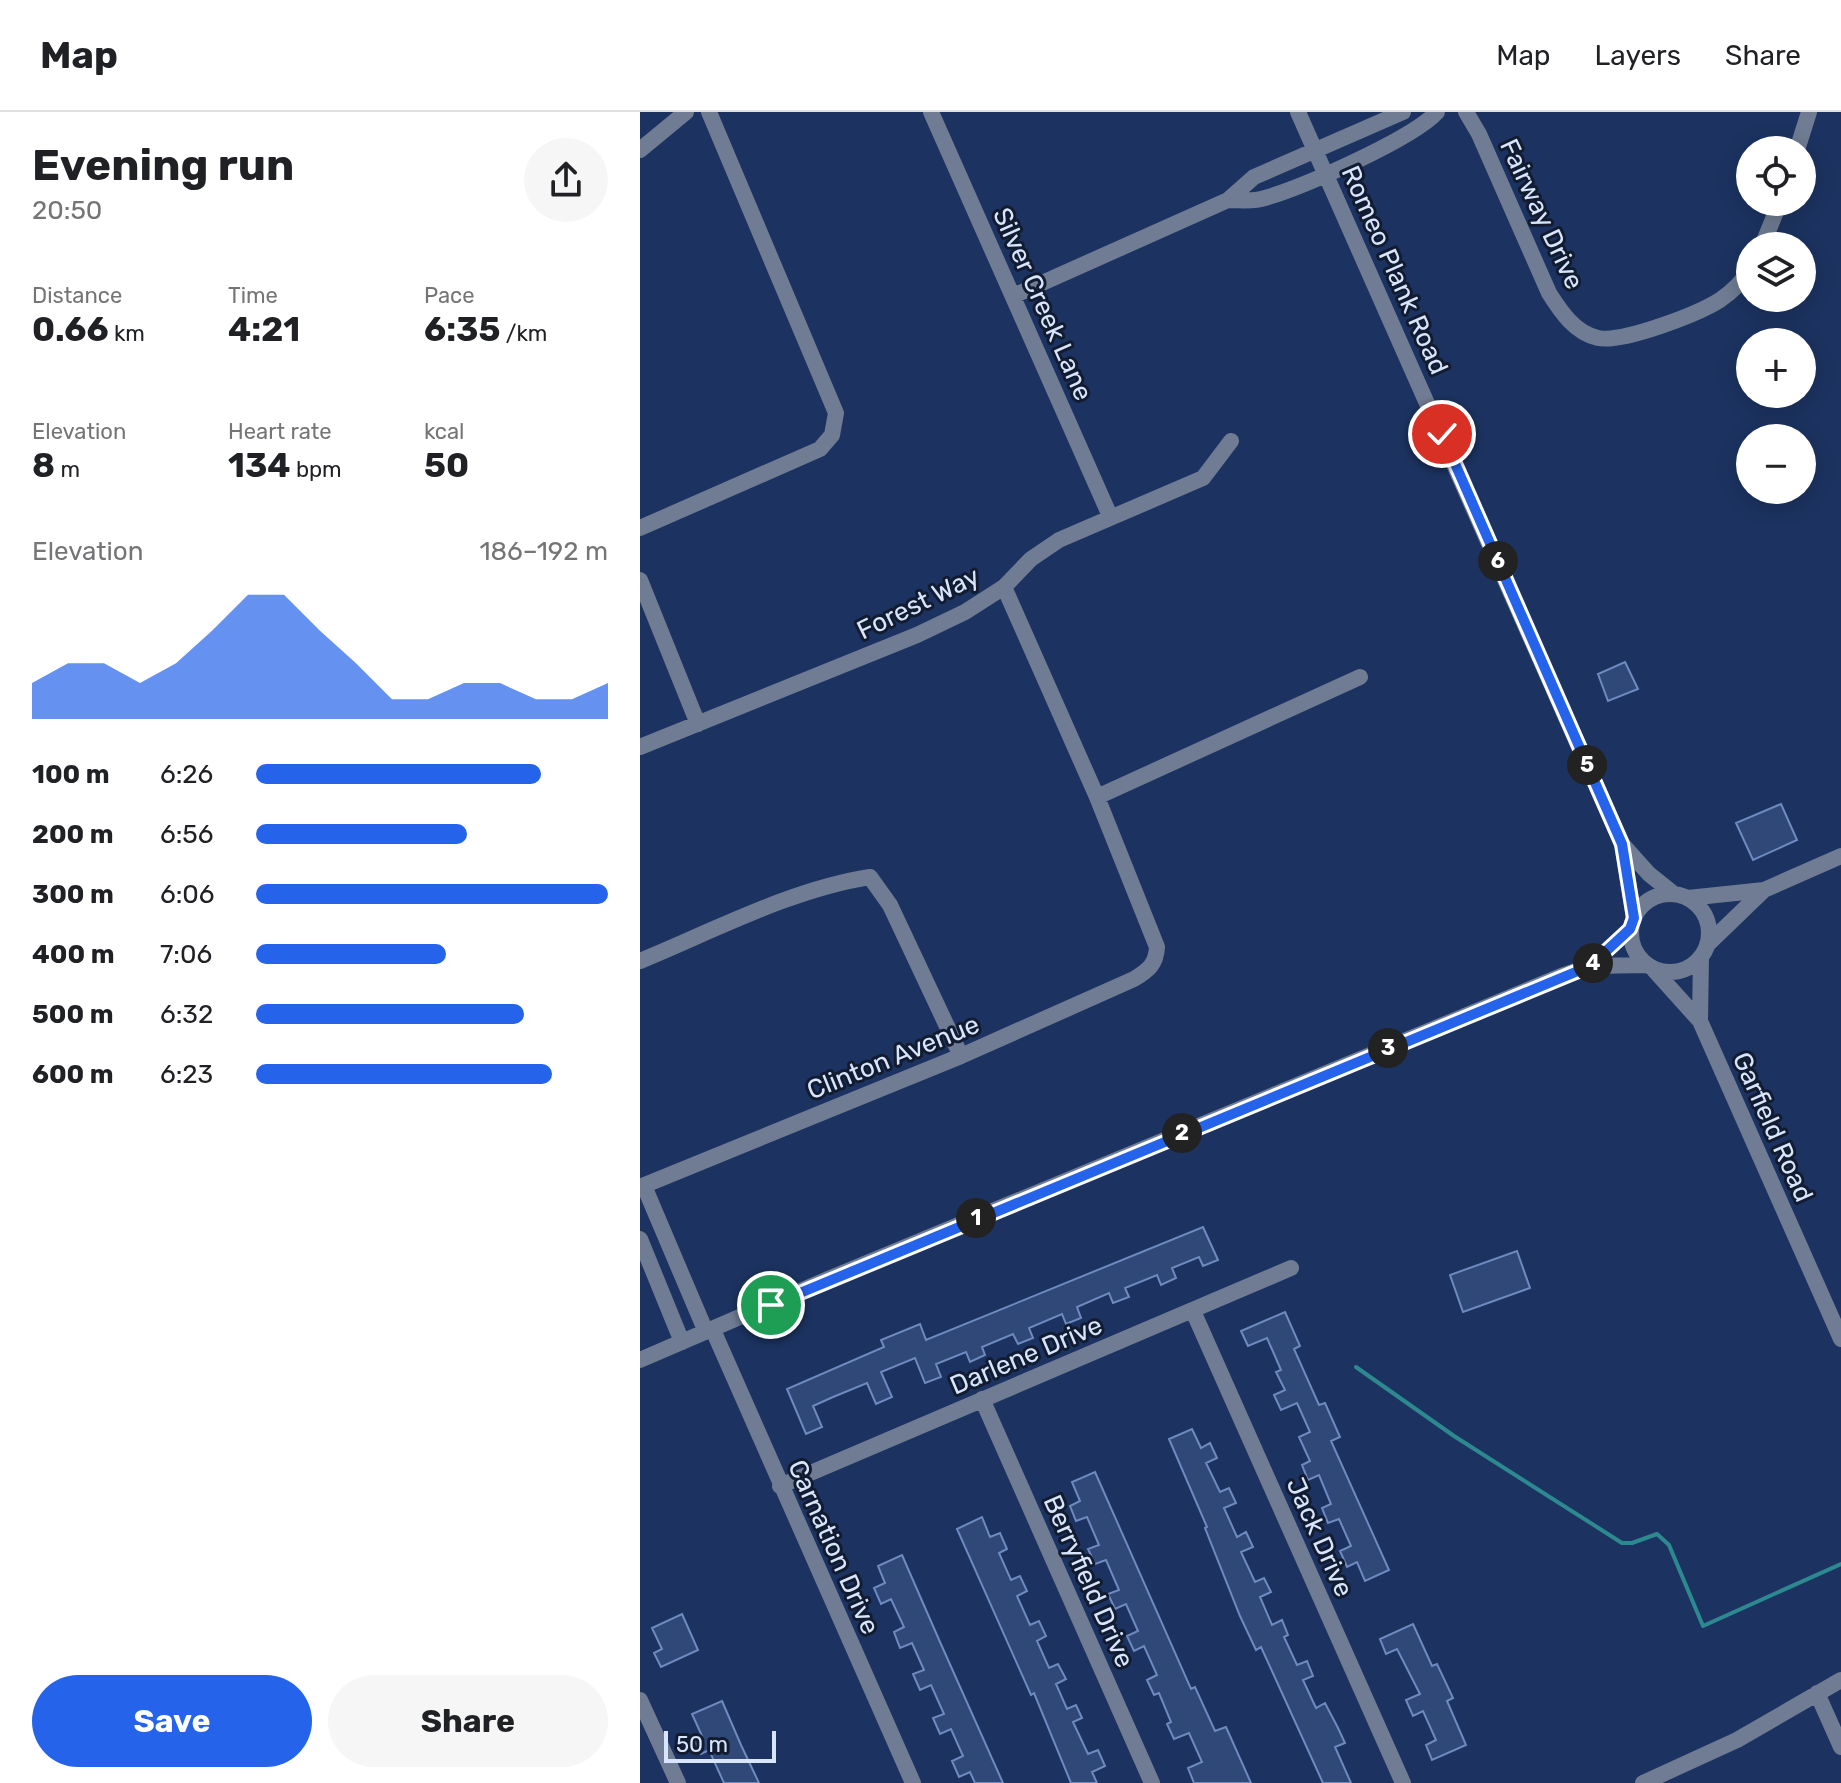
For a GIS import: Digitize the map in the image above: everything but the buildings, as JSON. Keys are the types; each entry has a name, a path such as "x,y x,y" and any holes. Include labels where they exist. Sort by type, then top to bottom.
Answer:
{"street":[{"path":"640,150 686,112"},
{"path":"640,528 820,449 832,435 836,413 709,112"},
{"name":"Silver Creek Lane","path":"931,112 1110,516"},
{"name":"Romeo Plank Road","path":"1298,112 1622,844 1632,924"},
{"path":"1013,296 1228,200 1254,177 1403,112"},
{"path":"1228,200 1263,199 1325,173 1394,142 1437,112"},
{"name":"Fairway Drive","path":"1466,112 1479,134 1549,293 1562,315 1580,330 1598,338 1636,336 1719,300 1736,287"},
{"path":"1801,136 1809,112"},
{"name":"Forest Way","path":"640,747 917,635 965,612 1004,587 1031,559 1059,540 1203,478 1231,441"},
{"path":"640,580 698,724"},
{"path":"1004,587 1097,797 1360,677"},
{"name":"Clinton Avenue","path":"642,1186 961,1056 1149,970 1156,959 1157,947 1097,797"},
{"name":"Romeo Plank Road","path":"1622,844 1649,874 1681,896"},
{"path":"640,1360 828,1279 1590,966 1632,924 1650,899 1662,895 1764,890 1841,856"},
{"path":"640,961 836,882 870,877 890,905 961,1056"},
{"path":"1590,966 1679,972 1692,966 1764,890"},
{"path":"1681,896 1698,906 1706,918 1709,931 1704,951"},
{"path":"1632,924 1636,953 1651,968"},
{"name":"Garfield Road","path":"1700,1021 1704,951"},
{"name":"Garfield Road","path":"1651,968 1700,1021 1841,1339"},
{"name":"Carnation Drive","path":"642,1186 913,1783"},
{"path":"640,1239 682,1342"},
{"name":"Darlene Drive","path":"780,1486 1291,1268"},
{"name":"Jack Drive","path":"1193,1311 1403,1783"},
{"name":"Berryfield Drive","path":"982,1399 1152,1783"},
{"path":"1643,1783 1737,1740 1841,1680"},
{"path":"1817,1693 1841,1747"},
{"path":"640,1700 678,1783"}],"waterway":[{"path":"1356,1367 1454,1436 1622,1543 1632,1543 1657,1534 1669,1545 1703,1626 1841,1564"}],"route":[{"path":"771,1305 1590,966 1630,929 1634,918 1622,844 1442,434"}]}
